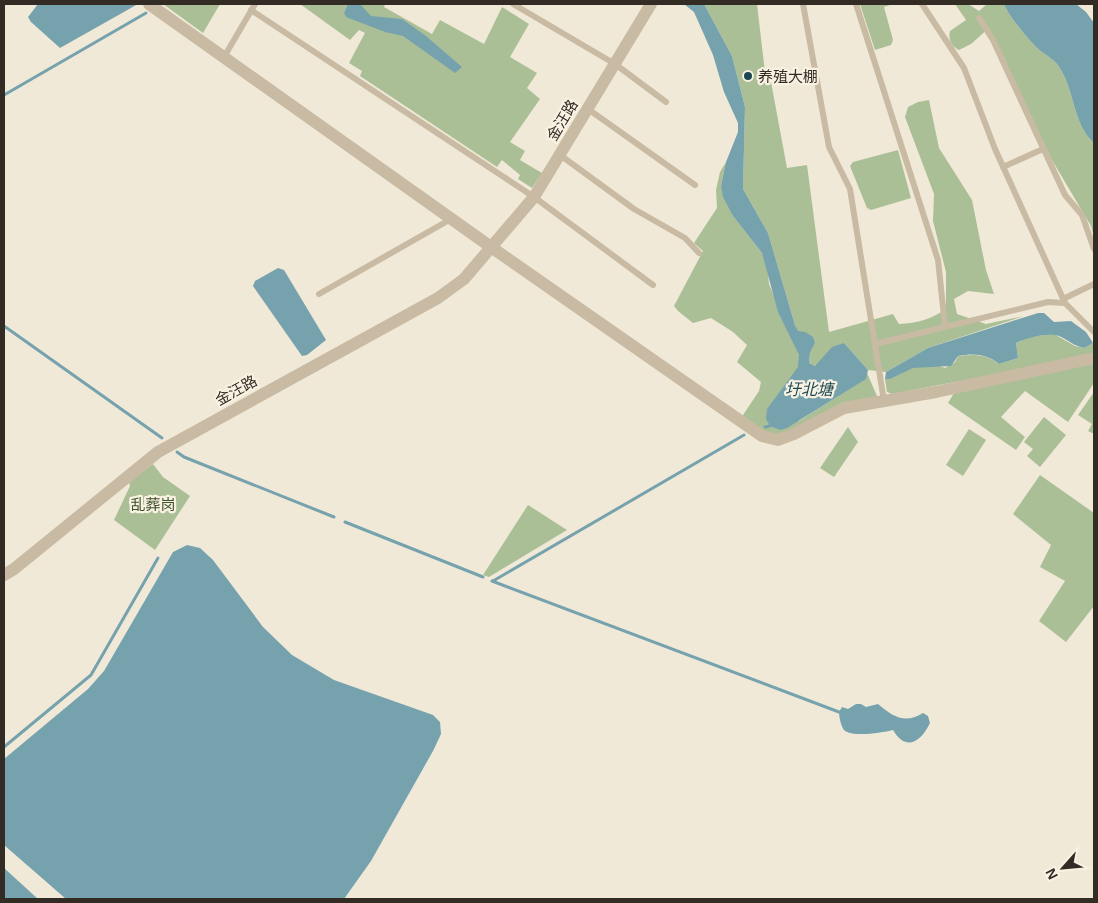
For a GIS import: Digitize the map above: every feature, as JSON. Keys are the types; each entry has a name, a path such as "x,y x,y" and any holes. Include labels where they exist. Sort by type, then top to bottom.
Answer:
{"street":[{"path":"149,4 451,219 762,436 778,440 794,434 844,408 1006,378 1094,358"},
{"name":"金汪路","path":"4,575 14,569 158,452 438,298 464,279 534,197 651,4"}],"lane":[{"path":"514,4 615,64 666,102"},
{"path":"803,4 829,147 850,189 884,401"},
{"path":"856,4 938,260 945,326"},
{"path":"922,4 964,68 1003,167 1064,301 1094,332"},
{"path":"224,57 253,7 534,197 653,285"},
{"path":"979,18 993,40 1065,195 1082,215 1094,249"},
{"path":"588,109 695,185"},
{"path":"1003,167 1043,149"},
{"path":"560,155 634,210 685,238 699,253"},
{"path":"319,294 451,219"},
{"path":"875,344 1048,302 1064,301 1094,284"}],"green space":[{"path":"163,4 220,4 203,33"},
{"path":"300,4 385,4 384,7 432,34 440,20 484,44 502,7 529,24 510,57 537,73 527,88 540,99 510,142 525,151 520,160 542,173 532,188 518,179 520,175 502,160 497,167 360,76 362,71 349,63 365,33 359,30 350,40"},
{"path":"704,4 757,4 766,81 771,82 787,168 807,165 829,332 893,314 899,324 912,323 930,318 946,309 946,272 933,221 934,194 905,117 908,107 918,102 929,100 939,148 972,200 986,270 994,294 968,291 954,299 957,314 986,324 1024,316 928,348 886,372 868,370 844,343 815,366 809,363 810,353 815,343 798,332 768,233 743,189 745,107 732,56"},
{"path":"860,4 893,4 884,7 893,40 891,45 875,50"},
{"path":"955,4 968,4 979,11 987,4 1004,4 1023,32 1036,47 1057,64 1063,73 1081,126 1094,143 1094,237 1091,226 1052,160 989,28 971,44 959,50 952,44 950,31 966,20"},
{"path":"898,150 911,198 871,210 867,208 850,166 853,162"},
{"path":"726,162 721,186 733,216 762,253 767,265 769,284 799,355 799,421 865,379 867,373 877,396 787,433 767,435 741,418 759,391 761,382 737,362 747,345 733,332 711,318 693,323 674,306 703,251 694,243 717,208 716,190 720,172"},
{"path":"1054,334 1075,346 1084,348 1093,343 1094,353 1075,359 892,394 887,392 885,379 893,378 908,369 930,365 945,368 955,362 958,356 969,355 985,357 999,364 1018,358 1016,343 1028,337"},
{"path":"1094,360 1094,383 1068,422 1025,391 1001,417 1025,437 1016,450 948,403 954,393"},
{"path":"1094,392 1094,434 1088,431 1092,424 1078,415"},
{"path":"1044,417 1066,435 1040,467 1027,456 1033,449 1024,442"},
{"path":"848,427 858,442 834,477 820,468"},
{"path":"969,429 986,440 963,476 946,465"},
{"name":"乱葬岗","path":"153,464 163,477 190,496 155,550 114,520 130,486 129,482"},
{"path":"1040,475 1094,513 1094,606 1066,642 1039,621 1065,581 1040,567 1051,545 1013,514"},
{"path":"528,505 567,530 489,577 483,575"}],"water":[{"path":"38,4 138,4 60,48 31,22 28,17"},
{"path":"348,4 360,4 371,16 402,19 426,36 462,67 455,73 403,36 385,32 346,17 344,13"},
{"name":"圩北塘","path":"684,4 704,4 732,56 745,107 743,189 768,233 795,325 798,331 805,332 813,337 815,343 810,353 809,363 815,366 832,347 844,343 868,370 866,379 787,428 780,430 770,426 766,419 767,409 798,367 799,355 778,312 762,253 733,216 723,197 721,186 726,162 738,132 738,123 724,92 713,55 694,12"},
{"path":"1004,4 1076,4 1086,12 1094,23 1094,143 1081,126 1063,73 1052,59 1038,49 1027,37"},
{"path":"278,268 284,270 326,340 307,355 302,356 253,286 255,281"},
{"path":"1038,313 1044,313 1054,322 1071,321 1086,332 1093,343 1084,348 1059,336 1037,336 1016,343 1018,358 999,364 985,356 964,355 958,356 951,366 913,368 890,379 885,379 886,372 928,348"},
{"path":"187,545 200,548 213,560 263,627 292,655 334,680 433,715 440,722 441,734 433,751 371,861 344,899 66,899 4,845 4,759 88,689 104,671 173,552"},
{"path":"856,704 866,707 878,704 899,718 910,718 923,713 928,716 930,723 922,735 913,742 903,741 893,730 868,734 849,733 842,727 839,712 842,707 848,709"},
{"path":"4,868 38,899 4,899"}],"waterway":[{"path":"4,95 146,13"},
{"path":"4,326 162,438"},
{"path":"765,427 770,426"},
{"path":"493,581 744,435"},
{"path":"177,452 184,457 334,517"},
{"path":"345,522 483,577"},
{"path":"4,747 91,675 158,558"},
{"path":"492,581 839,712"}],"place":[{"name":"养殖大棚","path":"748,76"}]}
